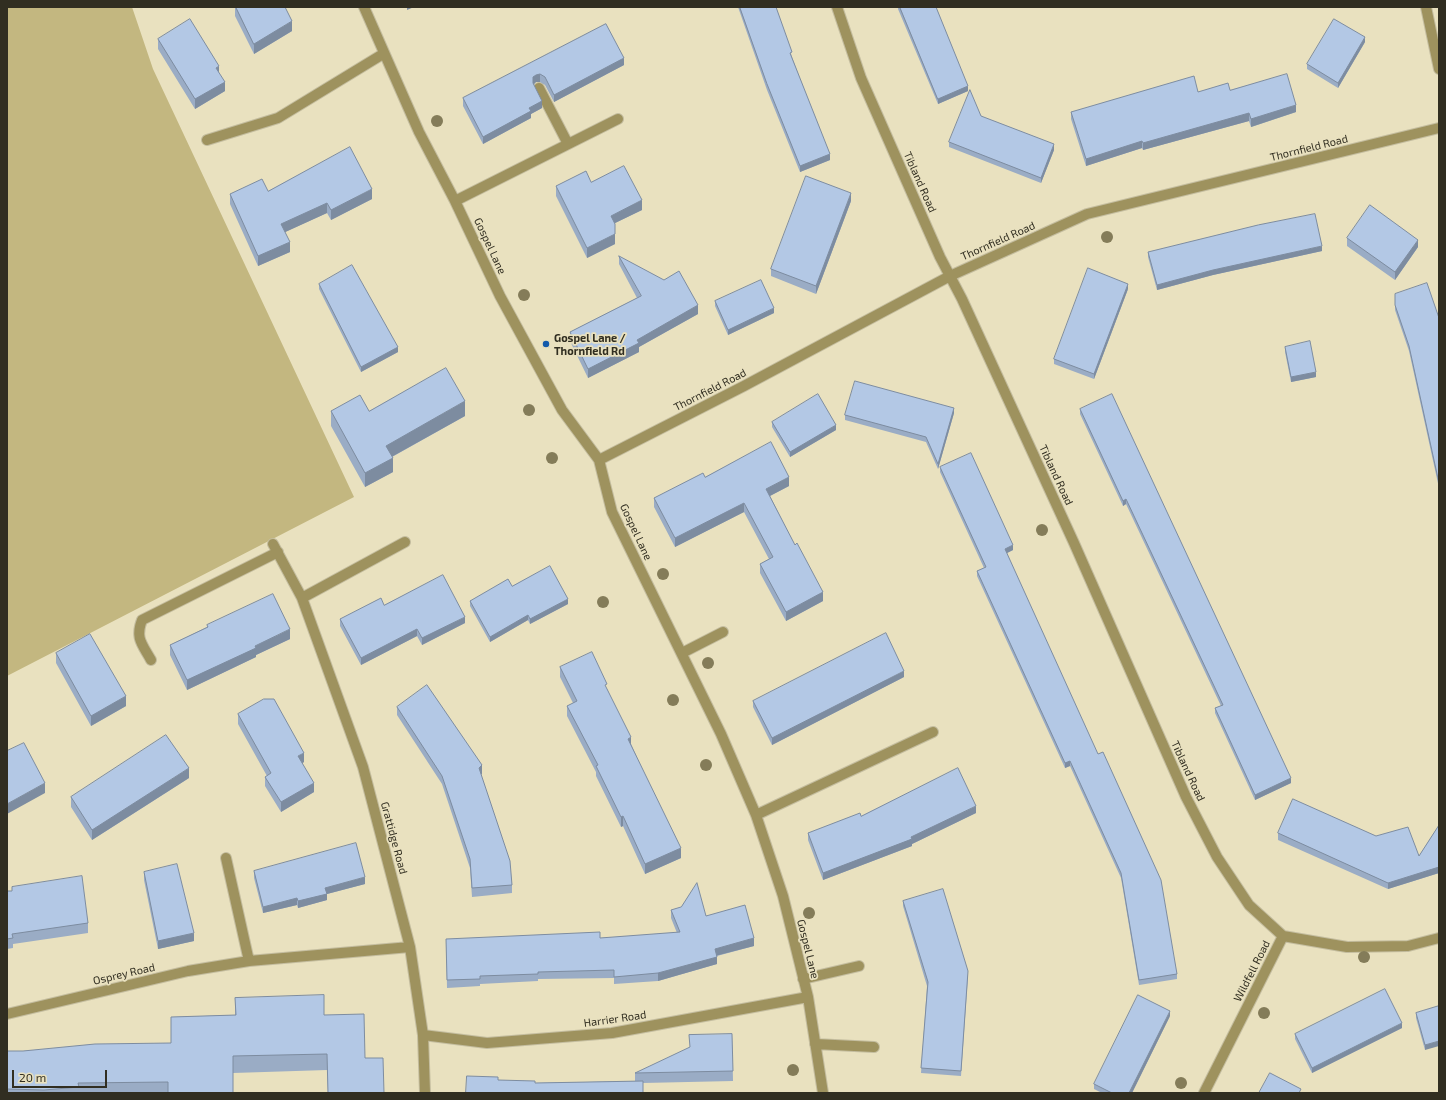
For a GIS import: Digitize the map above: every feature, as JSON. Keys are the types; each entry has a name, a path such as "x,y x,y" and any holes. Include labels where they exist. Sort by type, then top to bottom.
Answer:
{"street":[{"name":"Gospel Lane","path":"364,7 383,54 419,132 456,201 500,296 562,410 599,460 612,512 721,734 756,815 783,896 808,997 823,1093"},
{"name":"Tibland Road","path":"837,7 861,78 950,276 962,299 1070,536 1186,797 1218,857 1249,905 1283,936"},
{"path":"1426,7 1439,69"},
{"path":"207,140 278,118 383,54"},
{"path":"539,88 568,144"},
{"path":"456,201 618,119"},
{"name":"Thornfield Road","path":"599,460 744,386 950,276 1087,214 1439,128"},
{"path":"302,598 404,542"},
{"name":"Grattidge Road","path":"151,660 139,639 138,629 142,620 276,548 302,598 363,767 410,947 423,1035 426,1093"},
{"path":"682,653 723,632"},
{"path":"756,815 933,732"},
{"path":"226,858 248,961"},
{"name":"Wildfell Road","path":"1204,1093 1283,936 1347,947 1408,946 1439,938"},
{"name":"Osprey Road","path":"7,1014 188,971 248,961 410,947"},
{"path":"803,979 859,966"},
{"name":"Harrier Road","path":"423,1035 487,1043 612,1033 808,997"},
{"path":"815,1044 874,1047"}],"shaded area":[{"path":"7,7 132,7 153,69 354,497 7,676"}],"building":[{"path":"236,7 285,7 292,21 254,44"},
{"path":"740,7 776,7 792,52 790,53 830,154 800,166 767,84"},
{"path":"900,7 936,7 968,86 938,99"},
{"path":"190,19 219,66 216,68 225,82 195,99 158,39"},
{"path":"1334,19 1365,37 1338,83 1307,64"},
{"path":"606,24 624,58 554,95 545,77 540,74 536,75 533,77 533,83 542,101 529,108 531,111 483,137 463,98"},
{"path":"1287,74 1296,105 1251,119 1249,113 1143,143 1142,141 1086,159 1071,112 1194,76 1198,92 1228,83 1230,90"},
{"path":"970,90 981,116 1054,144 1041,178 949,142"},
{"path":"350,147 372,189 331,210 327,203 281,224 290,242 258,256 230,194 262,179 268,191"},
{"path":"624,166 642,200 611,216 615,224 615,234 587,248 556,186 586,171 591,182"},
{"path":"806,176 851,193 816,286 771,269"},
{"path":"1370,205 1418,240 1395,272 1347,238"},
{"path":"1315,214 1322,246 1213,270 1157,285 1148,252 1258,225"},
{"path":"619,256 664,280 679,271 698,305 637,340 639,343 588,369 570,332 641,296"},
{"path":"352,265 398,347 361,367 319,284"},
{"path":"1088,268 1128,284 1094,374 1054,359"},
{"path":"761,280 774,308 728,330 715,301"},
{"path":"1427,283 1439,318 1439,483 1409,346 1395,305 1395,294"},
{"path":"1310,341 1316,372 1291,377 1285,347"},
{"path":"446,368 465,401 386,446 393,458 365,473 331,411 360,395 369,411"},
{"path":"855,381 954,408 938,464 926,437 845,415"},
{"path":"818,394 836,425 790,452 772,422"},
{"path":"1112,394 1291,778 1255,795 1215,708 1223,705 1126,499 1123,501 1080,409"},
{"path":"771,442 789,477 766,489 795,545 797,543 823,592 786,612 760,564 773,557 744,503 675,538 654,498 703,473 705,477"},
{"path":"971,453 1013,545 1005,549 1098,754 1103,752 1161,880 1177,974 1139,980 1121,873 1070,761 1065,763 977,571 986,567 940,467"},
{"path":"550,566 568,599 530,619 528,615 490,637 470,601 508,579 512,586"},
{"path":"443,575 465,617 422,638 417,629 361,658 340,619 381,598 384,605"},
{"path":"273,594 290,629 255,646 256,648 187,680 170,645 208,627 207,625"},
{"path":"886,633 904,671 772,738 753,701"},
{"path":"90,634 126,696 91,716 56,653"},
{"path":"592,652 607,684 605,685 631,737 628,739 681,848 645,864 623,816 621,817 596,766 598,765 567,706 577,701 560,667"},
{"path":"427,685 482,765 479,768 510,861 512,885 472,888 470,859 442,776 397,707"},
{"path":"264,699 274,699 304,753 298,756 314,783 281,802 265,777 271,773 238,714"},
{"path":"166,735 189,768 92,830 71,797"},
{"path":"24,743 45,783 7,804 7,751"},
{"path":"958,768 976,806 911,837 912,839 823,873 808,833 860,813 861,816"},
{"path":"1293,799 1376,836 1408,827 1419,856 1439,825 1439,867 1388,883 1278,833"},
{"path":"356,843 365,877 325,888 327,894 298,901 297,898 263,907 254,871"},
{"path":"177,864 194,933 158,941 144,872"},
{"path":"82,876 88,923 12,934 13,938 7,939 7,891 12,891 12,887"},
{"path":"697,883 706,916 745,905 754,938 715,949 717,957 658,973 614,977 614,970 538,972 538,974 480,976 480,979 447,980 446,939 600,932 600,938 680,932 671,910 681,907"},
{"path":"943,889 968,971 961,1071 921,1068 928,982 903,901"},
{"path":"1385,989 1402,1023 1312,1068 1295,1034"},
{"path":"324,995 324,1015 364,1014 365,1058 383,1058 384,1093 328,1093 327,1054 233,1056 233,1093 168,1093 168,1082 78,1083 79,1087 44,1090 7,1089 7,1051 23,1051 95,1044 171,1043 171,1017 236,1015 235,998"},
{"path":"1138,995 1170,1011 1129,1093 1112,1093 1094,1084"},
{"path":"1439,1006 1439,1041 1425,1045 1416,1013"},
{"path":"732,1034 733,1071 635,1073 690,1047 689,1035"},
{"path":"1270,1073 1301,1089 1299,1093 1259,1093"},
{"path":"467,1076 498,1077 498,1080 535,1081 535,1083 643,1081 643,1093 466,1093"}],"place":[{"name":"Gospel Lane / Thornfield Rd","path":"546,344"}]}
